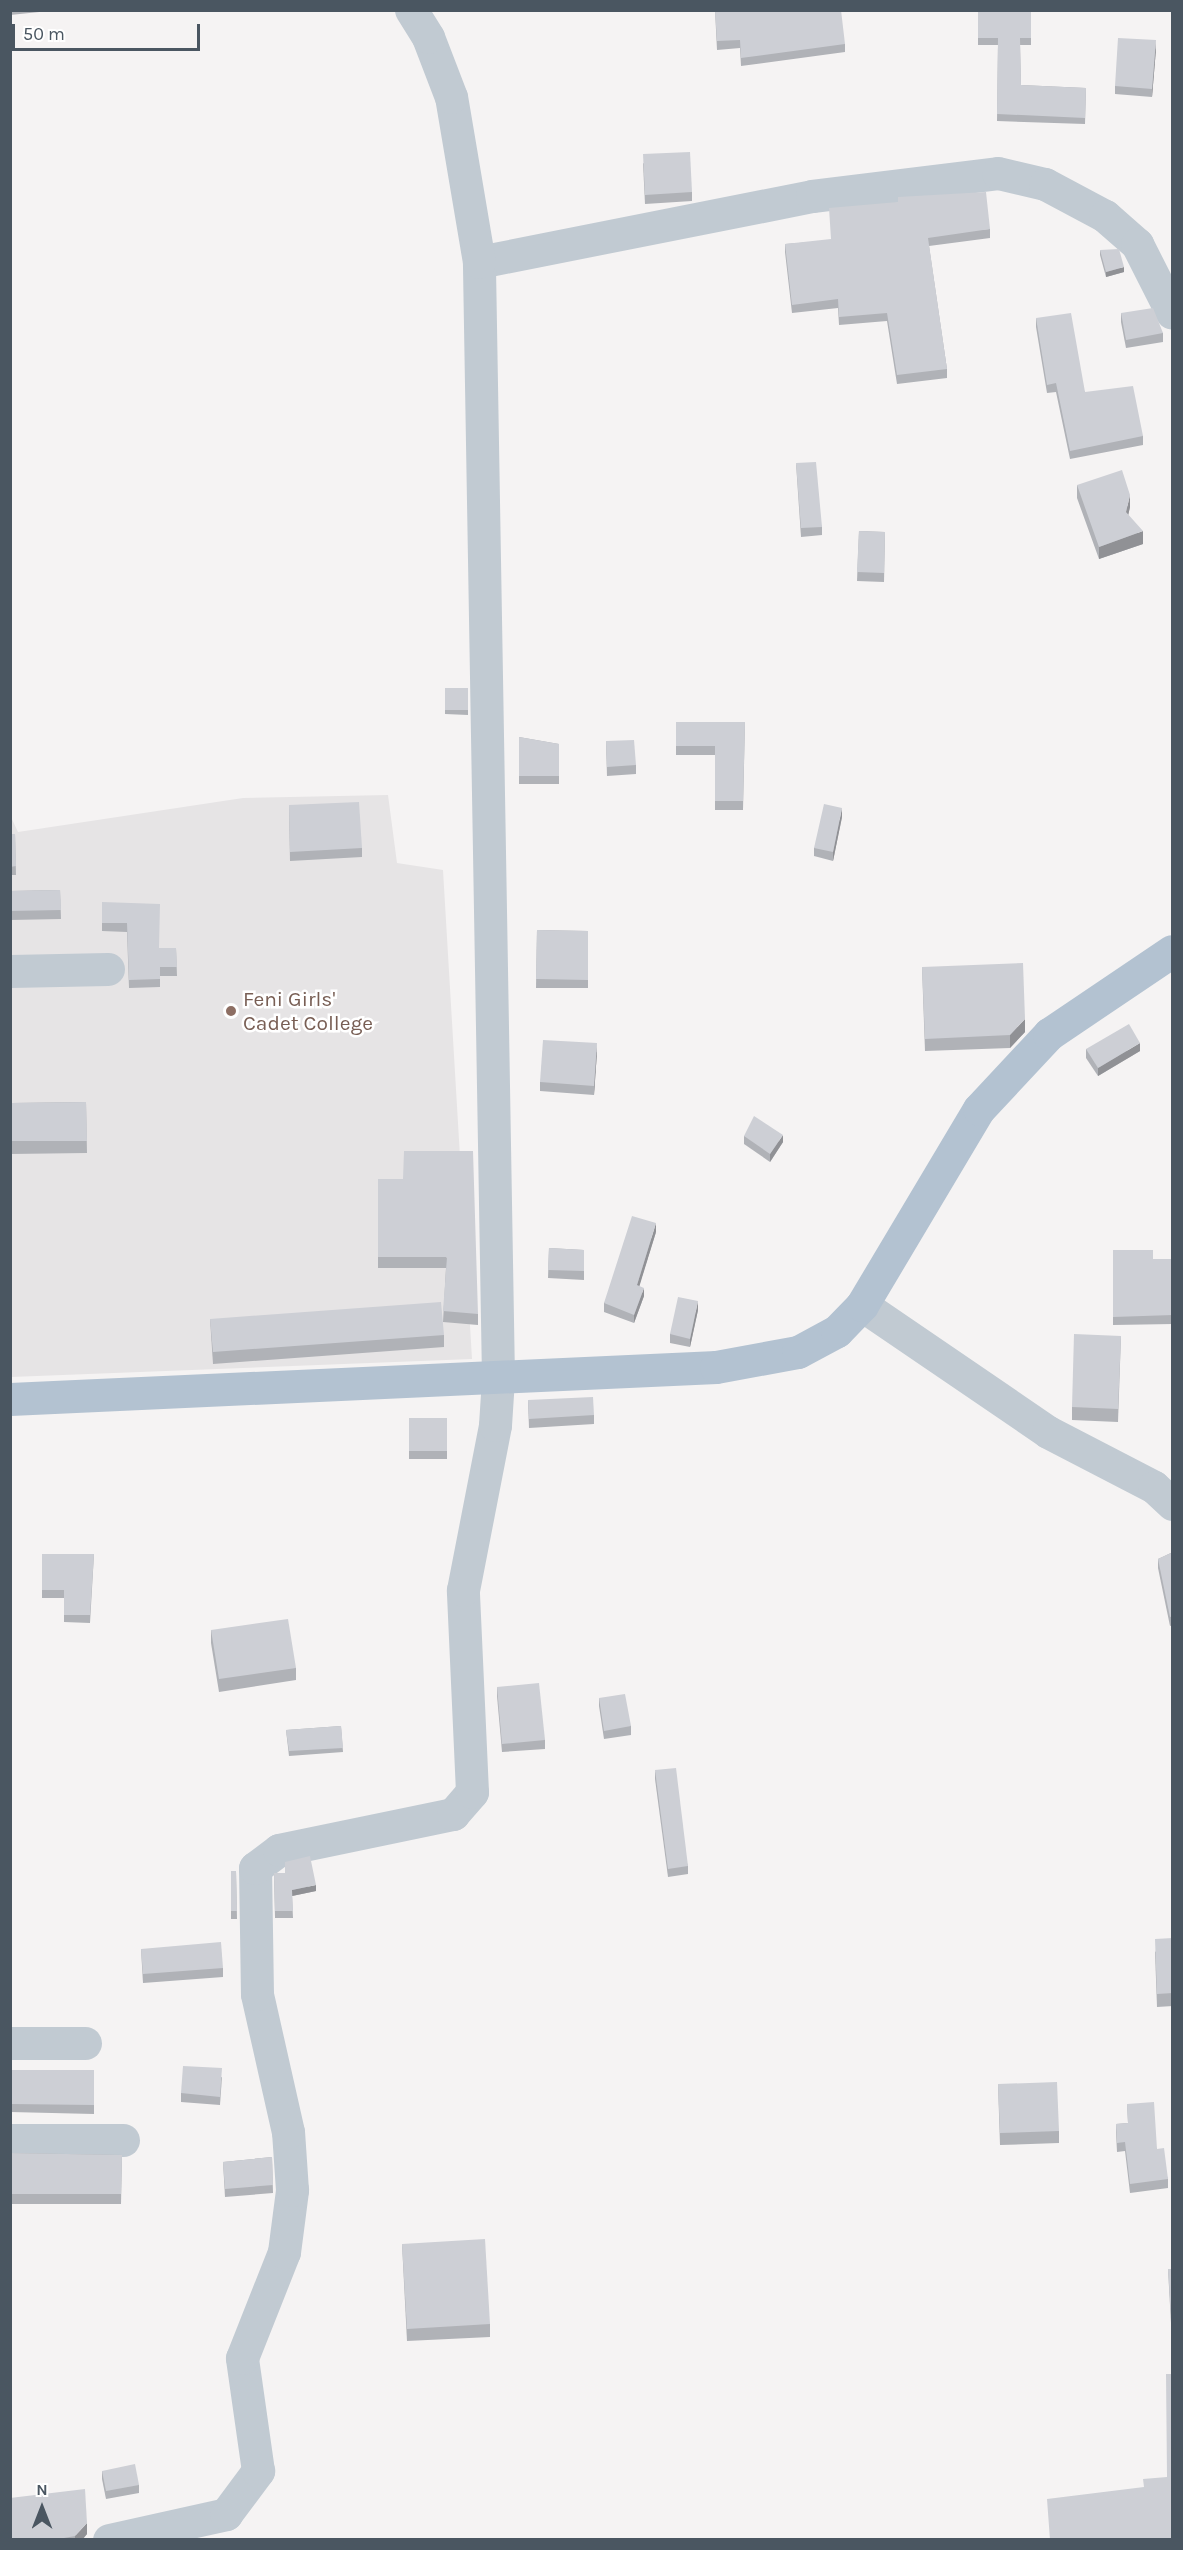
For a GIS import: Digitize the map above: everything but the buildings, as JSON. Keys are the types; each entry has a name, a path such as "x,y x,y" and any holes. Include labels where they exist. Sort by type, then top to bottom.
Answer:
{"main road":[{"path":"10,1399 716,1367 798,1352 837,1331 862,1305 979,1109 1049,1034 1173,951"}],"street":[{"path":"109,2540 226,2514 258,2471 242,2358 284,2252 292,2190 288,2132 257,1994 255,1868 279,1850 453,1814 472,1792 463,1590 495,1425 498,1378 479,262 451,97 428,37 411,10"},
{"path":"479,262 812,196 998,173 1054,187 1105,216 1137,244 1173,314"},
{"path":"10,970 108,969"},
{"path":"862,1305 1048,1432 1154,1487 1173,1504"},
{"path":"10,2043 85,2043"},
{"path":"10,2140 123,2140"}],"shaded area":[{"name":"Feni Girls' Cadet College","path":"388,795 397,863 443,870 472,1359 11,1377 10,815 18,832 243,798"}],"place":[{"name":"Feni Girls' Cadet College","path":"231,1011"}]}
